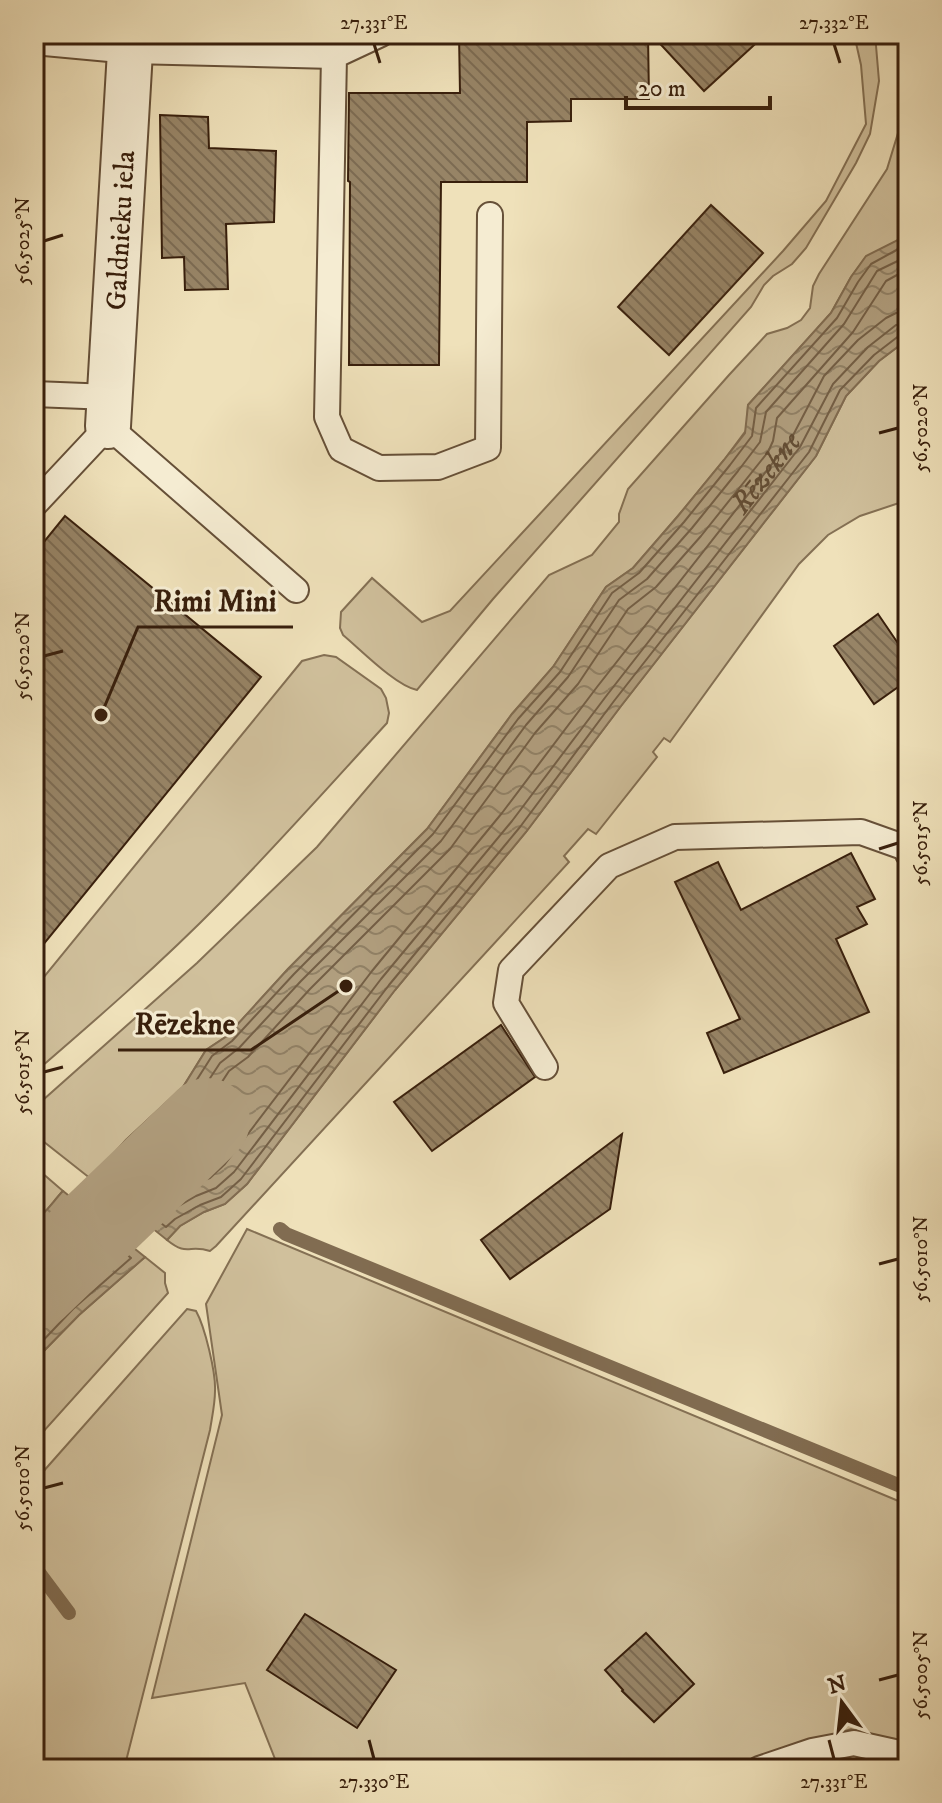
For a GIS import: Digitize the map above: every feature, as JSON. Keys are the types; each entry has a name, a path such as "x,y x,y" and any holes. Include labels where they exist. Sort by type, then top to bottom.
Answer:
{"street":[{"name":"Galdnieku iela","path":"109,412 131,42"}],"lane":[{"path":"34,42 131,42 334,56 381,34"},
{"path":"334,56 327,417 341,449 379,468 438,467 488,448 490,215"},
{"path":"34,394 109,412 296,590"},
{"path":"34,505 109,412"},
{"path":"545,1067 506,1003 511,970 609,866 675,837 861,832 906,848 908,854"},
{"path":"759,1769 812,1751 854,1743 908,1755"}],"shaded area":[{"path":"854,34 875,34 879,81 870,134 806,248 792,264 764,285 751,307 493,599 417,690 389,675 343,635 341,612 372,578 422,622 450,611 783,251 826,201 866,124 861,65"},
{"path":"903,34 908,34 908,229 899,240 866,257 831,313 748,405 747,429 724,460 633,568 606,587 553,667 512,714 427,829 288,969 227,1036 206,1050 183,1087 126,1140 91,1179 34,1134 34,1108 197,963 317,847 549,575 592,555 619,522 628,489 729,375 767,334 801,320 810,308 813,286 819,274 887,169 902,120 905,79"},
{"path":"908,339 908,500 860,516 828,535 799,564 670,742 664,738 653,752 657,757 596,834 588,829 564,856 569,862 216,1246 210,1251 184,1249 167,1240 180,1226 225,1204 247,1184 395,990 526,832 816,456 846,396 879,361"},
{"path":"324,655 336,657 381,689 389,713 387,723 198,925 34,1073 34,989 302,661"},
{"path":"34,1166 63,1191 34,1221"},
{"path":"247,1229 908,1505 908,1747 851,1729 724,1769 279,1769 245,1683 152,1698 222,1415 206,1304"},
{"path":"145,1257 165,1273 168,1293 34,1442 34,1361 79,1315"},
{"path":"187,1309 196,1311 206,1339 214,1373 214,1406 124,1769 34,1769 34,1482"}],"water":[{"path":"908,229 908,339 879,361 846,396 816,456 526,832 395,990 247,1184 225,1204 180,1226 167,1240 91,1179 126,1140 183,1087 206,1050 227,1036 288,969 427,829 512,714 553,667 606,587 633,568 745,433 748,405 831,313 866,256 898,240"},
{"path":"63,1191 145,1257 79,1315 34,1361 34,1221"}],"building":[{"path":"459,34 648,34 649,99 571,99 571,121 527,122 527,182 441,182 439,365 349,365 349,93 460,93"},
{"path":"651,34 766,34 704,91"},
{"path":"160,115 208,117 209,148 276,151 274,222 226,224 228,289 185,290 184,257 162,258"},
{"path":"711,205 763,253 669,355 618,307"},
{"path":"65,516 261,677 34,956 34,554"},
{"path":"878,614 908,658 908,680 874,704 834,646"},
{"path":"851,853 875,899 857,907 867,924 836,939 869,1012 724,1073 707,1033 740,1019 675,882 718,862 741,910"},
{"path":"501,1025 535,1077 432,1151 394,1102"},
{"path":"622,1134 610,1209 510,1279 481,1240"},
{"path":"305,1614 396,1670 357,1728 267,1670"},
{"path":"646,1633 694,1684 654,1722 605,1670"}],"waterway":[{"name":"Rēzekne","path":"34,1287 207,1121"},
{"path":"280,1229 908,1489"},
{"path":"34,1566 69,1613"}],"place":[{"name":"Rimi Mini","path":"101,715"},
{"name":"Rēzekne","path":"346,986"}]}
